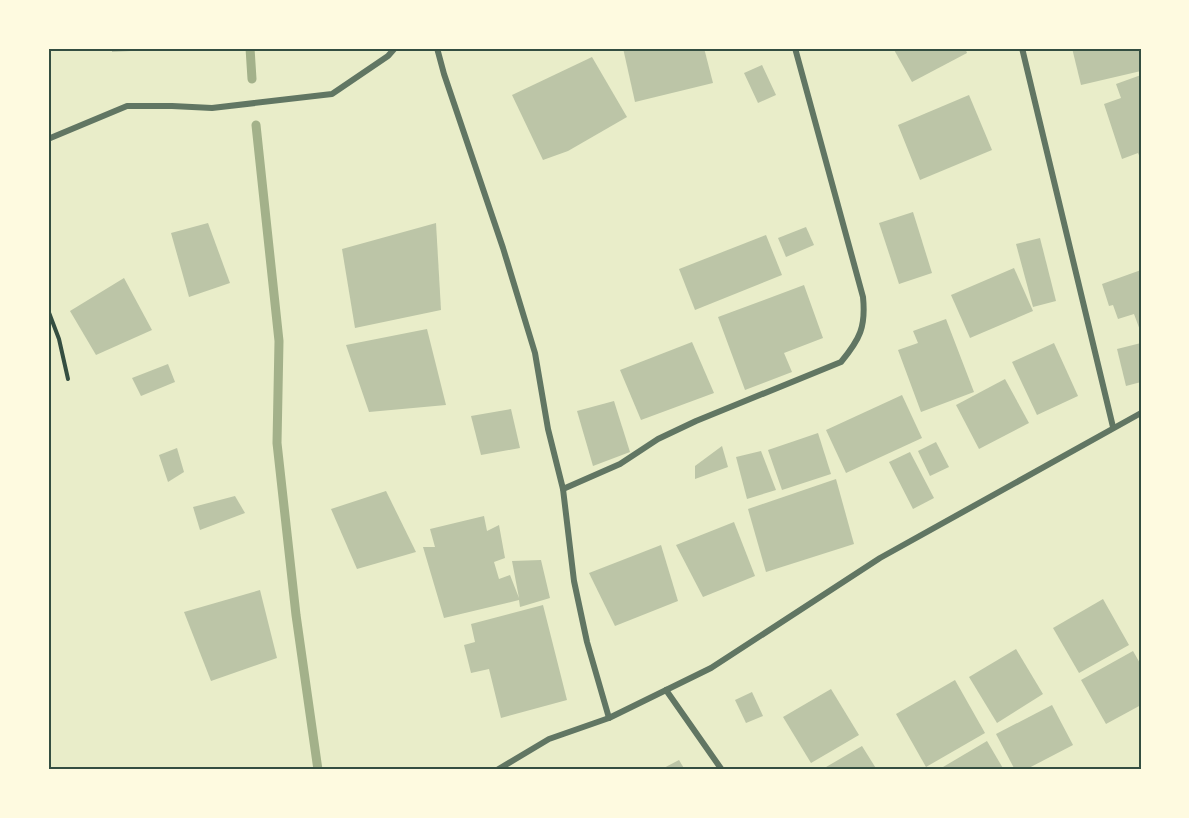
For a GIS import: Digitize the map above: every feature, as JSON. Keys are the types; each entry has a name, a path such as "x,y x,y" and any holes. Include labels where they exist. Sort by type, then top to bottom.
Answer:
{"street":[{"path":"48,139 127,106 212,108 332,94 388,56 395,48"},
{"path":"437,48 535,353 548,429 563,489 574,581 587,642 609,718"},
{"path":"563,489 620,464 658,439 696,421 840,362 855,345 865,317 863,297 795,48"},
{"path":"1022,48 1113,427"},
{"path":"497,770 549,739 609,718 711,668 880,558 1141,413"},
{"path":"666,690 722,770"}],"path":[{"path":"48,310 59,339 68,379"}],"building":[{"path":"112,48 150,48 150,50 112,52"},
{"path":"623,48 704,48 713,83 635,102"},
{"path":"893,48 965,48 967,53 912,82"},
{"path":"1072,48 1141,48 1141,71 1081,85"},
{"path":"592,57 627,117 568,151 543,160 512,95"},
{"path":"762,65 776,95 758,103 744,73"},
{"path":"1141,75 1141,160 1138,153 1122,159 1104,104 1121,98 1116,84"},
{"path":"969,95 992,150 920,180 898,125"},
{"path":"913,212 932,273 899,284 879,223"},
{"path":"208,223 230,283 189,297 171,233"},
{"path":"436,223 441,310 355,328 342,249"},
{"path":"806,227 814,245 786,257 778,238"},
{"path":"766,235 782,275 695,310 679,269"},
{"path":"1040,238 1056,301 1033,307 1016,244"},
{"path":"1014,268 1033,311 970,338 951,295"},
{"path":"1141,270 1141,333 1134,314 1118,319 1113,305 1109,306 1102,284"},
{"path":"124,278 152,330 96,355 70,311"},
{"path":"804,285 823,338 784,353 792,372 745,390 718,317"},
{"path":"946,319 974,392 921,412 898,350 918,343 913,331"},
{"path":"427,329 446,405 369,412 346,345"},
{"path":"692,342 714,393 641,420 620,370"},
{"path":"1054,343 1078,396 1037,415 1012,362"},
{"path":"1141,343 1141,382 1126,386 1117,349"},
{"path":"168,364 175,382 141,396 132,378"},
{"path":"1005,379 1029,423 979,449 956,405"},
{"path":"902,395 922,438 846,473 826,430"},
{"path":"614,401 630,452 593,466 577,411"},
{"path":"511,409 520,448 481,455 471,416"},
{"path":"818,433 831,474 782,490 768,450"},
{"path":"936,442 949,467 930,476 918,451"},
{"path":"722,446 728,467 695,479 695,466"},
{"path":"177,448 184,472 168,482 159,455"},
{"path":"761,451 776,490 747,499 736,457"},
{"path":"910,452 934,498 913,509 889,462"},
{"path":"836,479 854,544 766,572 748,509"},
{"path":"386,491 416,552 357,569 331,509"},
{"path":"235,496 245,513 200,530 193,507"},
{"path":"484,516 487,531 499,525 505,558 494,562 499,579 510,575 519,598 512,561 541,560 550,598 520,607 519,600 444,618 423,547 435,547 430,529"},
{"path":"734,522 755,576 703,597 676,545"},
{"path":"661,545 678,601 615,626 589,573"},
{"path":"260,590 277,658 211,681 184,612"},
{"path":"1103,599 1129,645 1079,673 1053,628"},
{"path":"543,605 567,700 501,718 489,669 471,673 464,645 475,642 471,624"},
{"path":"1016,649 1043,694 997,723 969,677"},
{"path":"1133,651 1141,665 1141,705 1106,724 1081,680"},
{"path":"955,680 985,733 926,767 896,714"},
{"path":"831,689 859,735 811,763 783,717"},
{"path":"752,692 763,716 746,723 735,700"},
{"path":"1052,705 1073,745 1025,770 1015,770 996,734"},
{"path":"987,741 1004,770 938,770"},
{"path":"862,746 877,770 821,770"},
{"path":"679,760 685,770 660,770"}],"waterway":[{"path":"250,48 252,79"},
{"path":"256,125 279,341 277,443 296,615 318,770"}]}
